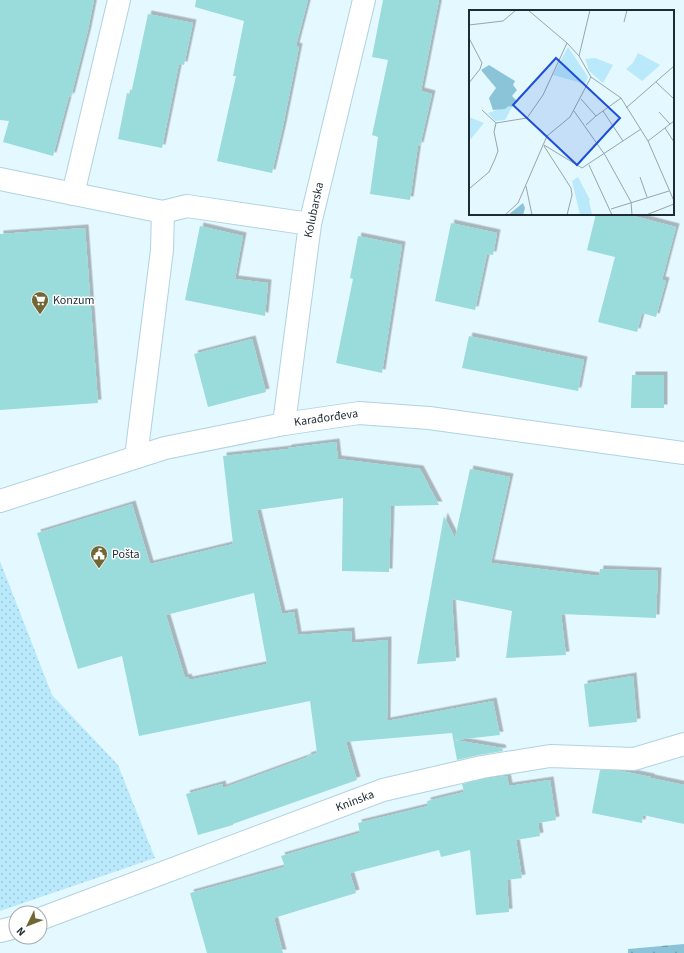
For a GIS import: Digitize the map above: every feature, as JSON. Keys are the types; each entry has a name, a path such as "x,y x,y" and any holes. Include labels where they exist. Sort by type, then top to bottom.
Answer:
{"street":[{"path":"73,194 119,0"},
{"name":"Kolubarska","path":"284,424 310,224 364,0"},
{"path":"0,179 163,212 187,206 310,224"},
{"path":"136,457 162,250 163,212"},
{"name":"Karađorđeva","path":"0,501 165,448 284,424 360,413 430,418 684,453"},
{"name":"Kninska","path":"48,916 383,790 482,767 550,756 634,758 684,744"}],"green space":[{"path":"684,944 684,953 628,953 628,949"}],"shaded area":[{"path":"0,561 52,695 118,765 155,858 18,905 8,905 8,908 0,911"}],"building":[{"path":"0,0 94,0 71,97 69,96 53,156 3,142 9,121 0,120"},
{"path":"196,0 308,0 296,46 299,47 272,173 217,161 236,76 233,76 244,21 195,7"},
{"path":"383,0 439,0 421,91 432,94 420,146 418,145 410,200 370,194 378,137 372,135 388,60 372,57"},
{"path":"148,14 193,23 184,65 179,64 162,148 118,139 127,93 131,94"},
{"path":"596,215 630,215 676,227 662,280 666,281 656,317 642,313 637,332 598,322 615,257 587,250"},
{"path":"451,223 497,233 493,255 487,254 475,310 435,301"},
{"path":"200,226 243,236 235,279 268,283 265,316 185,300"},
{"path":"85,228 98,403 0,410 0,234"},
{"path":"358,236 402,245 382,373 336,363 353,279 350,278"},
{"path":"469,336 584,360 578,391 462,368"},
{"path":"252,339 266,392 208,407 194,354"},
{"path":"632,375 664,375 664,408 631,408"},
{"path":"336,442 338,459 420,469 439,505 391,506 389,572 342,571 343,498 257,510 282,614 294,612 298,635 351,631 352,643 388,640 387,721 493,701 500,735 455,740 502,748 503,751 457,760 452,733 346,742 357,780 233,825 198,835 186,794 222,784 223,788 317,753 310,701 139,736 122,656 78,669 37,533 132,504 150,564 233,544 223,456","holes":["254,593 267,664 189,680 188,677 185,678 166,615"]},
{"path":"470,469 510,477 491,563 599,576 600,569 658,571 656,618 561,614 566,655 506,658 512,611 452,599 456,661 417,664 444,516 455,538"},
{"path":"633,676 637,722 589,727 584,684"},
{"path":"600,770 621,771 684,785 684,824 643,815 642,823 592,813"},
{"path":"507,776 509,786 550,780 556,820 538,823 540,836 516,840 522,878 507,880 509,912 476,915 470,850 441,857 439,850 350,873 356,893 274,918 283,953 207,953 190,893 285,867 281,856 360,833 358,823 428,806 427,801 464,792 462,784"}],"place":[{"name":"Konzum","path":"40,315"},
{"name":"Pošta","path":"99,569"}]}
